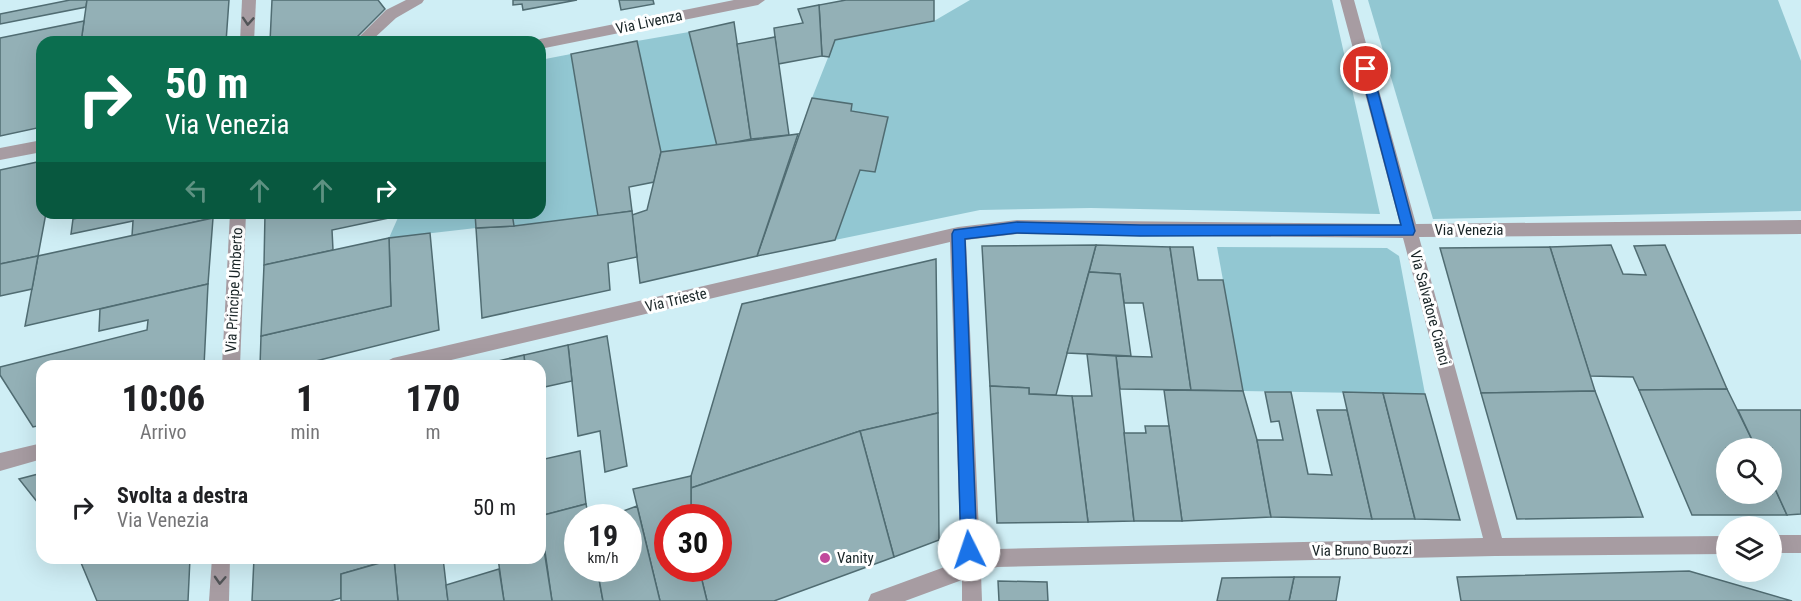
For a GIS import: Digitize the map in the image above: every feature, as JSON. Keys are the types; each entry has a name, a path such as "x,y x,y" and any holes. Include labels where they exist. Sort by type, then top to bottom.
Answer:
{"street":[{"path":"247,36 249,0"},
{"path":"367,36 391,14 417,0"},
{"name":"Via Livenza","path":"546,43 758,0"},
{"name":"Via Salvatore Cianci","path":"1347,0 1495,547"},
{"path":"0,154 36,147"},
{"name":"Via Principe Umberto","path":"231,360 238,219"},
{"name":"Via Venezia","path":"958,234 1017,227 1409,231 1801,227"},
{"path":"958,234 972,601"},
{"name":"Via Trieste","path":"419,360 958,234"},
{"path":"2,457 36,452"},
{"name":"Via Bruno Buozzi","path":"878,601 997,558 1716,544"},
{"path":"1782,544 1801,544"},
{"path":"219,601 221,564"}],"shaded area":[{"path":"970,0 1332,0 1380,214 1091,208 980,210 835,240 860,170 875,172 888,117 851,111 812,98 835,40 934,21"},
{"path":"1368,0 1778,0 1801,61 1801,211 1433,219"},
{"path":"689,32 717,146 661,152 637,41"},
{"path":"571,54 598,216 514,226 513,219 546,219 546,59"},
{"path":"397,219 475,219 476,228 389,238"},
{"path":"1217,247 1387,248 1399,256 1425,394 1243,391"}],"building":[{"path":"70,0 87,0 86,7 0,24 0,14"},
{"path":"87,0 229,0 226,36 82,36"},
{"path":"272,0 378,0 385,9 358,36 270,36"},
{"path":"513,0 577,0 523,10 522,4 513,5"},
{"path":"619,0 653,0 654,4 621,10"},
{"path":"846,0 934,0 934,21 835,40 829,57 822,56 819,5"},
{"path":"819,5 822,56 778,64 774,28 803,23 798,9"},
{"path":"84,21 82,36 36,36 36,128 0,136 0,38"},
{"path":"734,22 751,139 717,146 689,32"},
{"path":"775,37 789,135 751,139 737,44"},
{"path":"637,41 661,152 654,182 629,187 632,211 598,216 571,54"},
{"path":"812,98 852,104 851,111 888,117 875,172 860,170 835,240 757,256"},
{"path":"798,134 757,256 640,283 632,215 647,210 661,152"},
{"path":"36,162 36,219 45,219 38,256 0,264 0,170"},
{"path":"632,211 637,257 608,263 610,290 482,318 476,228 514,226"},
{"path":"73,219 208,219 132,236 133,221 71,234"},
{"path":"213,219 208,284 25,326 38,256"},
{"path":"265,219 384,219 332,230 333,250 264,265"},
{"path":"475,219 513,219 514,226 476,228"},
{"path":"430,233 439,330 320,360 260,360 261,336 391,306 389,238"},
{"path":"389,238 391,306 261,336 264,265"},
{"path":"1096,245 1170,247 1191,390 1120,389 1116,356 1152,357 1143,303 1124,303 1120,274 1089,272"},
{"path":"1096,245 1056,395 1029,394 1029,388 990,386 982,246"},
{"path":"1611,245 1623,274 1646,275 1634,246 1665,245 1727,389 1639,390 1633,377 1590,376 1550,247"},
{"path":"1170,247 1193,247 1198,280 1223,280 1243,391 1191,390"},
{"path":"1550,247 1595,391 1481,393 1440,248"},
{"path":"38,256 32,289 0,296 0,264"},
{"path":"936,259 938,413 860,431 691,488 691,476 742,304"},
{"path":"1089,272 1120,274 1131,356 1067,353"},
{"path":"208,284 204,360 36,360 36,426 33,427 0,375 0,367 147,330 148,320 99,331 100,309"},
{"path":"607,336 627,466 605,472 600,431 578,436 568,345"},
{"path":"568,345 572,381 546,387 546,360 524,360 524,355"},
{"path":"1087,354 1116,356 1134,521 1088,522 1072,396 1092,396"},
{"path":"524,355 524,360 502,360"},
{"path":"990,386 1029,388 1029,394 1072,396 1088,522 997,523"},
{"path":"1727,389 1751,438 1716,438 1716,504 1782,504 1787,515 1692,515 1639,390"},
{"path":"1164,390 1243,391 1257,440 1271,517 1182,521"},
{"path":"1595,391 1643,517 1517,519 1481,393"},
{"path":"1265,392 1291,392 1308,474 1332,475 1317,410 1347,410 1372,519 1271,517 1257,440 1283,440 1279,421 1271,422"},
{"path":"1343,392 1383,393 1415,519 1372,519"},
{"path":"1383,393 1425,394 1460,520 1415,519"},
{"path":"1738,410 1801,410 1801,514 1787,515 1782,504 1782,438 1751,438"},
{"path":"938,413 939,540 894,557 860,431"},
{"path":"1145,426 1169,426 1182,521 1134,521 1124,433 1146,433"},
{"path":"860,431 894,557 774,601 707,601 702,582 732,582 732,504 691,504 691,488"},
{"path":"580,451 586,504 564,504 564,510 546,514 546,459"},
{"path":"36,475 36,500 19,479"},
{"path":"691,476 691,504 654,504 654,576 642,526 642,504 637,504 633,489"},
{"path":"564,510 564,582 600,582 603,601 552,601 546,558 546,514"},
{"path":"642,527 660,601 603,601 600,582 642,582"},
{"path":"546,562 552,601 504,601 499,564"},
{"path":"82,564 190,564 188,601 97,601"},
{"path":"254,564 375,564 341,574 341,598 330,601 252,601"},
{"path":"376,564 394,564 398,601 341,601 341,574"},
{"path":"394,564 444,564 448,601 398,601"},
{"path":"499,569 504,601 448,601 446,585"},
{"path":"1689,571 1716,579 1716,582 1727,582 1792,601 1461,601 1457,577"},
{"path":"1294,577 1340,577 1336,601 1289,601"},
{"path":"1294,577 1289,601 1217,601 1222,578"},
{"path":"998,581 1047,582 1048,601 999,601"},
{"path":"655,582 702,582 707,601 660,601"}],"place":[{"name":"Vanity","path":"825,558"}],"route":[{"path":"969,550 958,234 1017,227 1409,231 1366,69"}]}
